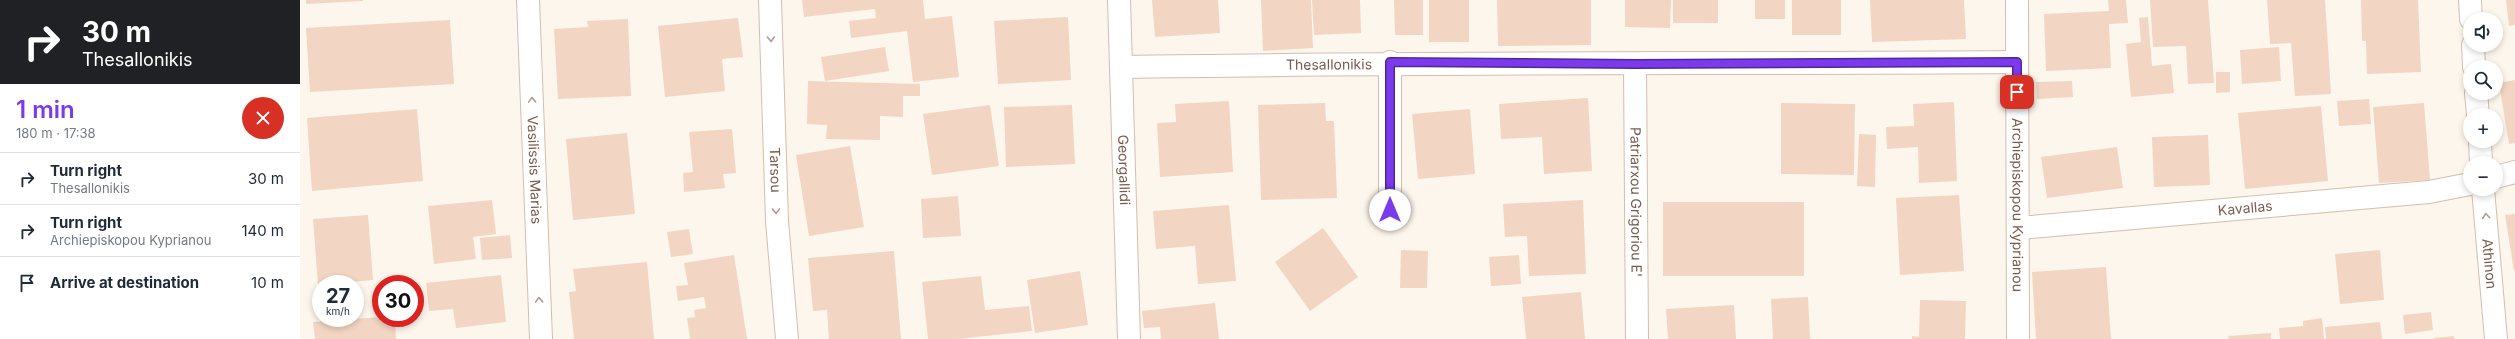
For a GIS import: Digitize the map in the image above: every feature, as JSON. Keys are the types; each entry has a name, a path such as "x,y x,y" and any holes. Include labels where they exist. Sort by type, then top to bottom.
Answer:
{"street":[{"name":"Vasilissis Marias","path":"528,0 541,339"},
{"name":"Tarsou","path":"770,0 777,221 787,339"},
{"name":"Georgallidi","path":"1120,0 1129,339"},
{"name":"Archiepiskopou Kyprianou","path":"2017,0 2019,228 2018,339"},
{"path":"2470,0 2471,12"},
{"name":"Thesallonikis","path":"1122,67 1390,62 1635,64 2017,62"},
{"path":"1390,62 1390,210"},
{"name":"Patriarxou Grigoriou E'","path":"1635,64 1637,339"},
{"path":"2503,175 2515,172"},
{"name":"Kavallas","path":"2019,228 2430,192 2463,185"},
{"name":"Athinon","path":"2484,196 2496,339"}],"building":[{"path":"306,0 363,0 363,1 306,4"},
{"path":"802,0 923,0 925,19 952,16 959,77 913,82 907,31 851,38 849,21 876,18 875,9 804,17"},
{"path":"1152,0 1218,0 1220,33 1155,37"},
{"path":"1261,0 1311,0 1313,48 1263,51"},
{"path":"1312,0 1360,0 1361,33 1314,35"},
{"path":"1394,0 1423,0 1423,35 1395,35"},
{"path":"1429,0 1469,0 1469,42 1429,42"},
{"path":"1497,0 1591,0 1591,45 1498,46"},
{"path":"1625,0 1671,0 1670,28 1625,27"},
{"path":"1673,0 1718,0 1718,23 1673,23"},
{"path":"1755,0 1785,0 1785,19 1755,19"},
{"path":"1792,0 1841,0 1841,35 1792,35"},
{"path":"1870,0 1964,0 1966,39 1872,42"},
{"path":"2108,0 2126,0 2128,23 2109,24 2111,68 2046,71 2044,14 2109,11"},
{"path":"2150,0 2208,0 2214,83 2188,84 2186,46 2153,47"},
{"path":"2267,0 2325,0 2331,94 2295,96 2291,43 2270,44"},
{"path":"2361,0 2418,0 2421,72 2367,74 2366,41 2362,41"},
{"path":"2506,0 2515,0 2515,25 2509,26"},
{"path":"1068,17 1071,80 998,84 994,21"},
{"path":"2148,17 2152,66 2171,64 2174,93 2131,97 2126,44 2141,42 2139,18"},
{"path":"738,18 743,57 722,59 725,91 665,97 658,26"},
{"path":"628,19 631,96 558,99 554,29 588,27 587,21"},
{"path":"450,20 454,84 310,92 306,28"},
{"path":"885,47 889,71 825,81 821,57"},
{"path":"2279,47 2281,81 2242,84 2240,50"},
{"path":"2216,72 2230,72 2230,92 2216,93"},
{"path":"2515,80 2515,143 2509,144 2502,100 2503,100 2503,82"},
{"path":"808,81 920,84 920,96 903,96 903,117 880,116 880,140 826,139 827,125 807,124"},
{"path":"2072,81 2073,97 2037,99 2036,82"},
{"path":"1588,98 1592,171 1544,174 1542,137 1501,139 1499,104"},
{"path":"2369,99 2371,124 2339,126 2337,101"},
{"path":"1229,101 1233,172 1160,177 1157,123 1176,122 1175,104"},
{"path":"1954,102 1957,181 1919,183 1918,147 1887,149 1886,127 1914,126 1913,104"},
{"path":"1325,103 1326,121 1334,121 1337,198 1261,200 1258,105"},
{"path":"1781,103 1855,104 1854,175 1781,174"},
{"path":"2424,103 2430,180 2379,183 2373,107"},
{"path":"990,105 999,166 932,175 923,114"},
{"path":"1072,105 1075,164 1006,167 1004,107"},
{"path":"2321,106 2328,181 2245,189 2238,113"},
{"path":"417,109 423,181 312,191 307,118"},
{"path":"1470,109 1475,174 1418,179 1412,114"},
{"path":"732,129 736,173 723,174 725,188 684,192 683,173 693,172 689,132"},
{"path":"627,133 635,214 573,220 566,139"},
{"path":"1859,134 1876,135 1875,187 1857,186"},
{"path":"2208,135 2210,185 2154,187 2152,137"},
{"path":"850,146 864,227 809,236 796,155"},
{"path":"2117,147 2123,188 2047,198 2041,157"},
{"path":"1959,195 1964,271 1900,275 1896,198"},
{"path":"958,196 961,236 923,238 921,199"},
{"path":"492,200 496,234 473,237 476,259 434,264 428,206"},
{"path":"1583,200 1586,274 1529,276 1527,236 1505,237 1503,204"},
{"path":"1663,202 1804,202 1804,276 1663,276"},
{"path":"1229,205 1236,281 1198,284 1195,246 1156,249 1153,211"},
{"path":"2515,214 2515,271 2514,271 2505,215"},
{"path":"368,215 372,280 364,281 364,275 317,275 313,219"},
{"path":"1323,228 1358,277 1310,311 1275,262"},
{"path":"689,229 693,254 671,257 667,232"},
{"path":"510,235 512,258 482,260 480,238"},
{"path":"1401,250 1428,251 1427,288 1400,288"},
{"path":"2380,250 2384,300 2340,304 2335,254"},
{"path":"894,251 901,339 829,339 827,310 813,311 808,258"},
{"path":"734,255 747,339 690,339 687,318 695,317 694,310 706,308 704,297 678,301 676,286 688,285 684,263"},
{"path":"1519,255 1521,284 1491,286 1489,257"},
{"path":"647,262 654,339 574,339 569,292 576,291 573,269"},
{"path":"2106,267 2111,339 2036,339 2032,272"},
{"path":"1080,271 1088,325 1035,333 1027,280"},
{"path":"501,275 506,322 456,328 453,309 429,311 426,283"},
{"path":"981,276 985,310 1029,306 1032,331 958,339 928,339 922,282"},
{"path":"1581,292 1585,339 1526,339 1522,297"},
{"path":"1808,297 1810,339 1773,339 1771,299"},
{"path":"1920,300 1966,301 1965,339 1912,339 1912,336 1919,337"},
{"path":"1215,303 1219,339 1161,339 1160,327 1144,328 1142,311"},
{"path":"1734,305 1736,339 1668,339 1666,309"},
{"path":"2431,312 2433,330 2405,334 2403,315"},
{"path":"364,318 372,318 372,327 395,327 396,339 315,339 314,327 364,327"},
{"path":"2322,318 2324,339 2280,339 2279,328 2303,326 2303,321"},
{"path":"2380,322 2382,339 2326,339 2325,327"},
{"path":"2271,333 2271,339 2229,339 2228,336"},
{"path":"2454,336 2454,339 2433,338"}],"route":[{"path":"1390,210 1390,62 1635,64 2017,62 2017,92"}]}
